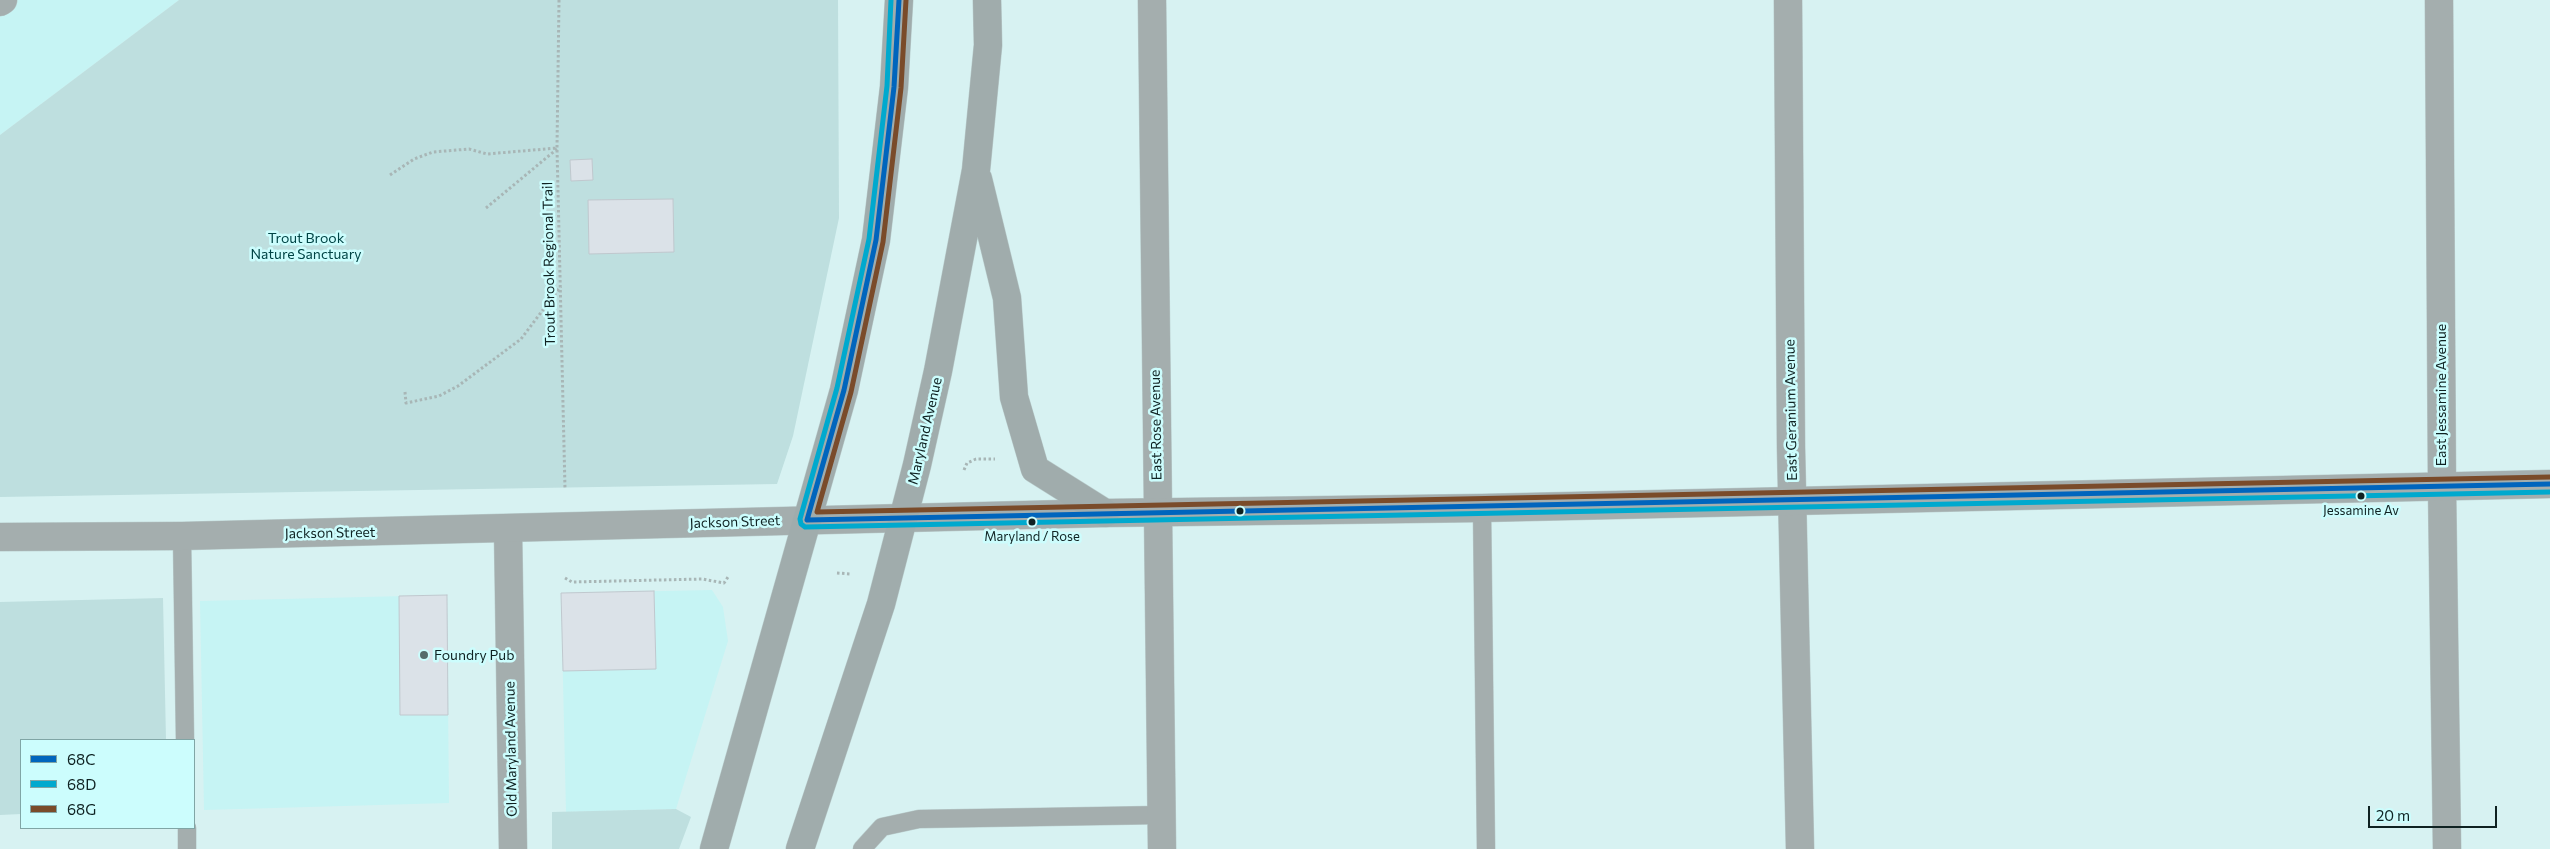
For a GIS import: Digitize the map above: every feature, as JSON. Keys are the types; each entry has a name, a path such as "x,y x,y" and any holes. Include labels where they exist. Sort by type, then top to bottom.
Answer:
{"main road":[{"path":"714,849 844,390 876,240 894,87 899,0"},
{"name":"Maryland Avenue","path":"800,849 881,604 938,371 976,170 988,45 987,0"},
{"path":"976,170 1007,298 1014,398 1035,469 1106,513"}],"street":[{"name":"East Rose Avenue","path":"1152,0 1162,849"},
{"name":"East Geranium Avenue","path":"1788,0 1792,500 1800,849"},
{"name":"East Jessamine Avenue","path":"2439,0 2442,486 2447,849"},
{"name":"Jackson Street","path":"0,537 182,536 566,528 807,520 903,520 1106,513 1482,508 2550,484"},
{"name":"Old Maryland Avenue","path":"508,529 513,849"}],"lane":[{"path":"1482,508 1486,849"},
{"path":"182,536 185,739"},
{"path":"862,849 882,827 918,819 1161,815"},
{"path":"187,829 187,849"}],"path":[{"name":"Trout Brook Regional Trail","path":"559,0 557,148 566,528"},
{"path":"390,175 414,159 433,152 469,149 488,154 557,148"},
{"path":"486,208 557,148"},
{"path":"406,392 406,403 439,396 458,386 521,339 561,286"},
{"path":"964,470 967,464 976,459 998,459"},
{"path":"837,573 859,574"},
{"path":"565,578 572,582 702,579 724,583 728,577"}],"shaded area":[{"path":"0,0 179,0 0,135"},
{"path":"712,590 723,607 728,641 676,809 566,812 561,593"},
{"path":"447,595 449,803 204,810 200,601"}],"green space":[{"name":"Trout Brook Nature Sanctuary","path":"179,0 838,0 839,218 793,436 777,484 0,497 0,135"},
{"path":"163,598 166,739 20,739 20,814 0,815 0,602"},
{"path":"676,809 691,817 679,849 552,849 552,812"}],"building":[{"path":"592,159 593,180 571,181 570,160"},
{"path":"673,199 674,252 589,254 588,200"},
{"path":"654,591 656,669 563,671 561,593"},
{"name":"Foundry Pub","path":"447,595 448,715 400,715 399,596"}],"transit line":[{"name":"68D","path":"891,0 887,86 869,239 837,388 800,519 801,524 805,527 2550,492"},
{"name":"68C","path":"899,0 894,87 876,240 844,390 807,520 2550,484"},
{"name":"68G","path":"906,0 901,88 883,242 851,392 817,512 2550,477"}],"place":[{"name":"Jessamine Av","path":"2361,496"},
{"name":"Maryland / Rose","path":"1032,522"},
{"name":"Foundry Pub","path":"424,655"}]}
